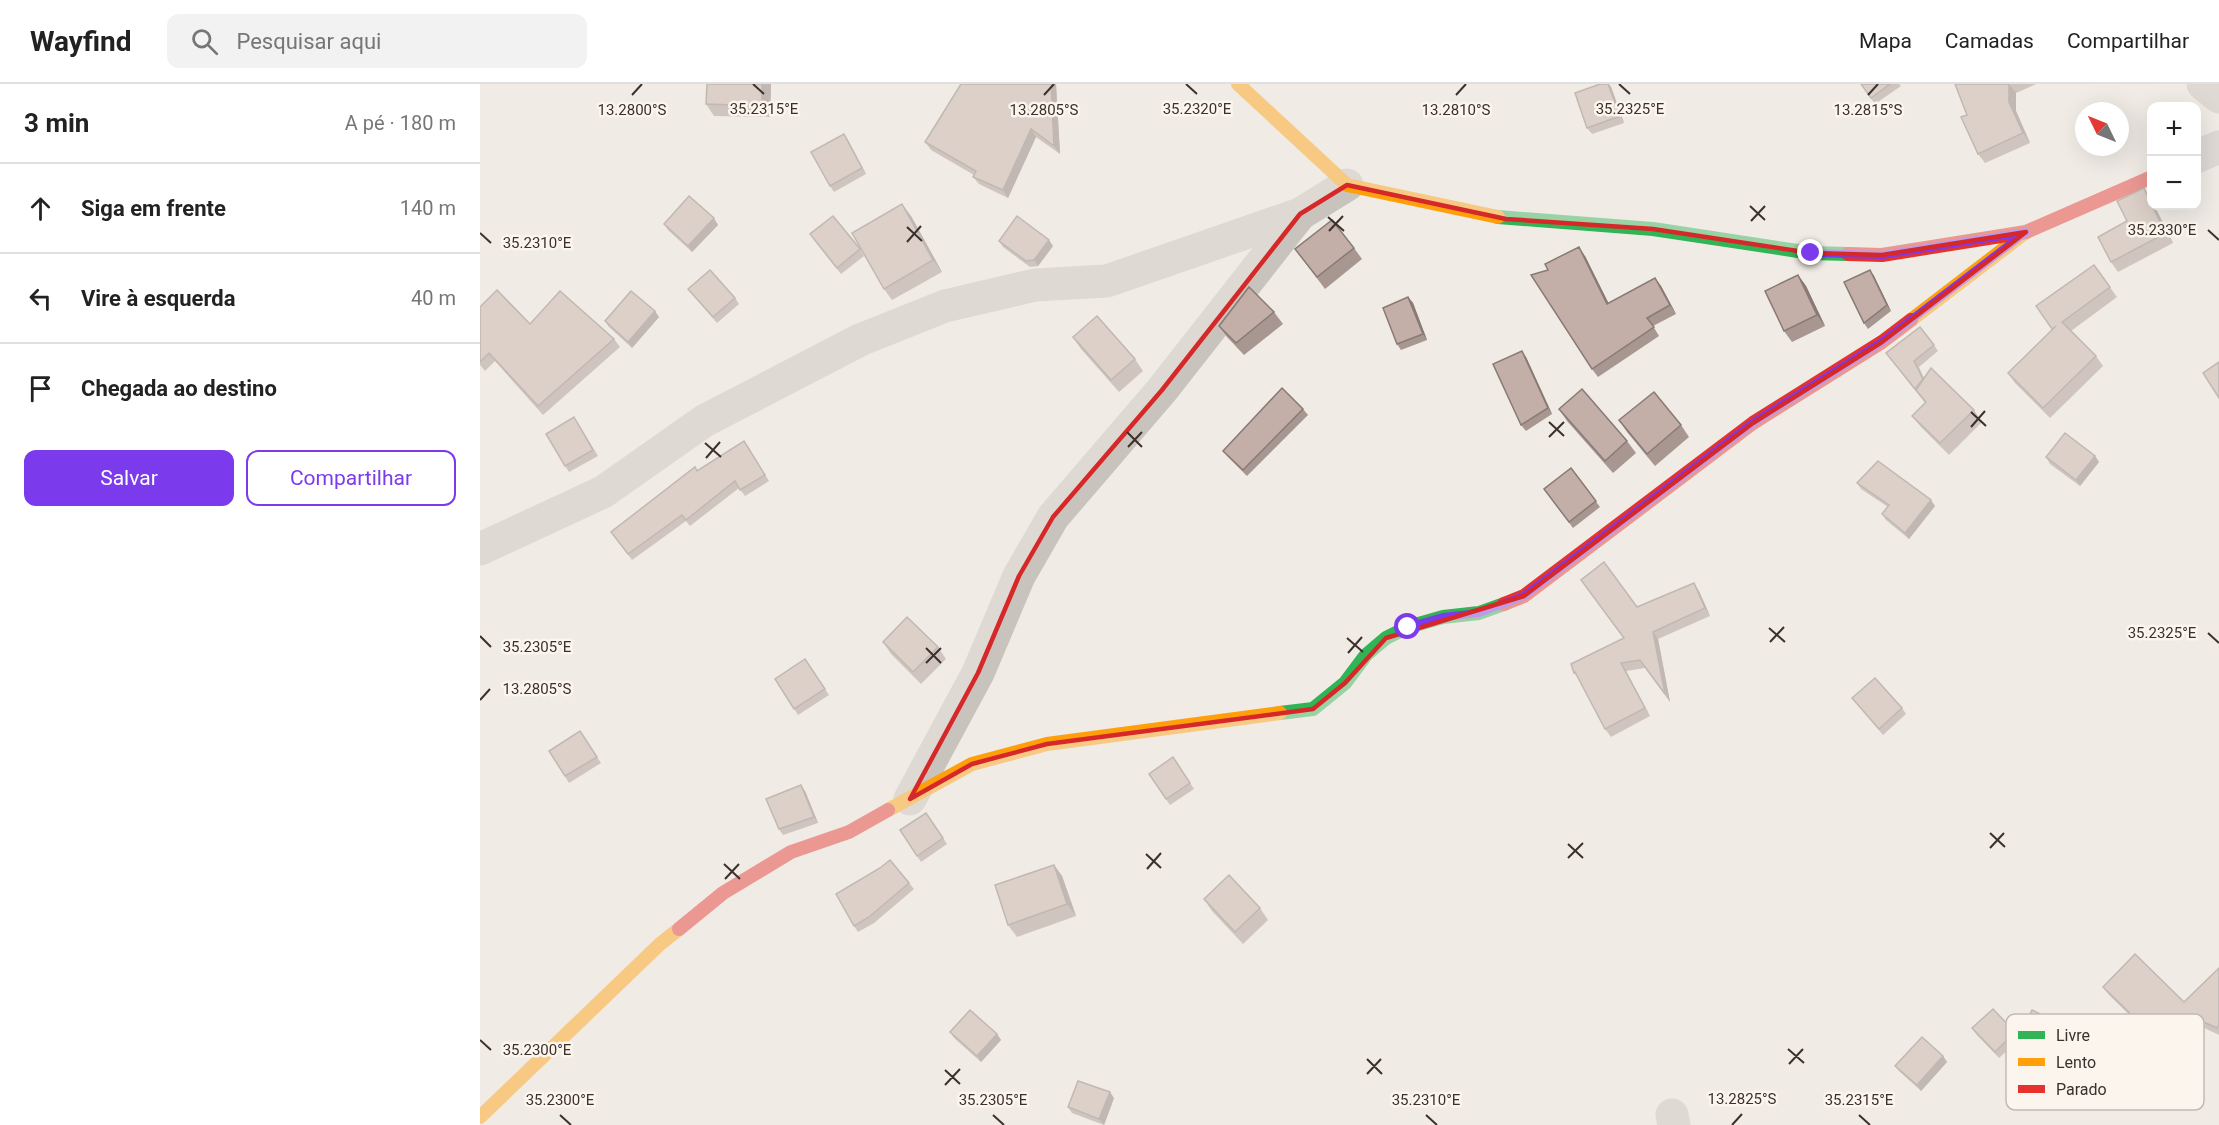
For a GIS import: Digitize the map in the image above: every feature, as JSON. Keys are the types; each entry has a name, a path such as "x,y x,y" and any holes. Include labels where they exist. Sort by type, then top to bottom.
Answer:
{"street":[{"path":"1238,84 1347,185 1506,219 1653,229 1811,253 1882,255 2026,232"},
{"path":"2203,84 2219,98"},
{"path":"2198,156 2219,147"},
{"path":"480,1116 660,944 723,893 791,852 849,832 972,764 1047,744 1313,709 1345,683 1366,655 1386,638 1408,627 1443,617 1479,613 1524,596 1753,423 1882,342 2026,232 2147,179"},
{"path":"480,549 603,492 704,422 860,340 945,306 1035,285 1107,281 1300,214 1347,185"},
{"path":"910,800 978,673 1019,576 1053,517 1162,390 1300,214"}],"highlighted area":[{"path":"1347,185 1506,219 1653,229 1811,253 1882,255 2026,232 1882,342 1753,423 1524,596 1386,638 1345,683 1313,709 1047,744 972,764 910,799 978,673 1019,576 1053,517 1162,390 1300,214"}],"building":[{"path":"707,84 762,84 762,106 706,104"},
{"path":"961,84 1051,84 1054,146 1031,129 1003,190 973,177 976,171 925,142"},
{"path":"1600,84 1608,84 1620,116 1587,128 1575,93"},
{"path":"1861,84 1890,84 1871,98"},
{"path":"1955,84 2009,84 2009,102 2023,133 1978,154 1961,117 1967,115"},
{"path":"844,134 862,168 830,186 811,152"},
{"path":"2144,188 2147,195 2147,210 2154,210 2166,233 2111,262 2098,237 2127,221 2117,201"},
{"path":"689,196 714,218 688,246 664,224"},
{"path":"902,204 933,260 884,289 852,233"},
{"path":"833,216 860,249 837,268 810,234"},
{"path":"1017,216 1049,240 1034,260 1026,261 999,241"},
{"path":"1332,220 1354,248 1317,277 1295,249"},
{"path":"1579,247 1607,304 1655,278 1670,305 1647,318 1654,327 1592,369 1531,275 1548,270 1545,264"},
{"path":"2094,265 2110,287 2062,322 2096,356 2043,408 2008,373 2056,326 2052,329 2036,306"},
{"path":"710,270 735,298 713,317 688,289"},
{"path":"1870,270 1887,305 1864,323 1844,282"},
{"path":"1798,275 1817,315 1784,331 1765,291"},
{"path":"1249,287 1274,312 1236,343 1219,326"},
{"path":"497,290 530,324 560,291 614,339 538,406 489,353 480,362 480,307"},
{"path":"631,291 655,311 628,342 605,321"},
{"path":"1408,297 1423,334 1397,344 1383,308"},
{"path":"1097,316 1135,359 1111,380 1073,337"},
{"path":"1920,327 1934,345 1914,361 1923,379 1915,389 1886,353"},
{"path":"1522,351 1548,408 1521,425 1493,364"},
{"path":"2219,362 2219,398 2203,373"},
{"path":"1931,368 1974,410 1940,443 1912,416 1926,402 1916,390"},
{"path":"1282,388 1303,409 1243,470 1223,451"},
{"path":"1582,389 1627,441 1605,461 1559,409"},
{"path":"1654,392 1681,425 1647,454 1619,420"},
{"path":"574,417 593,450 565,466 546,434"},
{"path":"2065,433 2095,456 2076,480 2046,457"},
{"path":"744,441 765,475 740,490 735,481 686,520 682,515 628,554 611,532 695,467 697,471"},
{"path":"1878,461 1931,500 1905,533 1882,514 1889,505 1857,483"},
{"path":"1571,468 1596,501 1569,522 1544,489"},
{"path":"1604,562 1637,607 1694,583 1705,608 1653,632 1665,694 1640,660 1621,663 1645,708 1605,729 1571,664 1624,638 1581,580"},
{"path":"907,617 938,647 913,672 883,642"},
{"path":"805,659 825,689 794,709 775,679"},
{"path":"1875,678 1902,708 1879,729 1852,698"},
{"path":"580,731 597,757 565,776 549,751"},
{"path":"1173,757 1190,783 1166,799 1149,774"},
{"path":"801,785 814,817 779,829 766,799"},
{"path":"926,813 943,838 917,856 900,830"},
{"path":"890,860 909,883 869,917 854,926 836,894"},
{"path":"1054,865 1067,904 1008,925 995,885"},
{"path":"1229,875 1260,908 1235,932 1204,899"},
{"path":"2135,954 2184,1002 2219,968 2219,1025 2217,1028 2204,1022 2204,1014 2131,1014 2103,987"},
{"path":"1993,1009 2006,1023 2006,1041 1995,1052 1972,1028"},
{"path":"970,1010 997,1034 977,1056 950,1032"},
{"path":"1922,1037 1943,1056 1917,1085 1895,1066"},
{"path":"1078,1081 1110,1092 1099,1119 1068,1107"}],"traffic: fast":[{"path":"1498,217 1653,229 1811,253 1848,254"},
{"path":"1280,713 1313,709 1345,683 1366,655 1386,638 1408,627 1443,617 1479,613 1504,604"}],"traffic: slow":[{"path":"1238,84 1347,185 1498,217"},
{"path":"1911,320 2026,232"},
{"path":"888,810 972,764 1047,744 1280,713"},
{"path":"480,1117 660,944 679,929"}],"traffic: jam":[{"path":"1848,254 1882,255 2026,232 2147,179"},
{"path":"1504,604 1524,596 1753,423 1882,342 1911,320"},
{"path":"679,929 723,893 791,852 849,832 888,810"}],"route":[{"path":"1408,627 1443,617 1479,613 1524,596 1753,423 1882,342 2026,232 1882,255 1811,253"}]}
